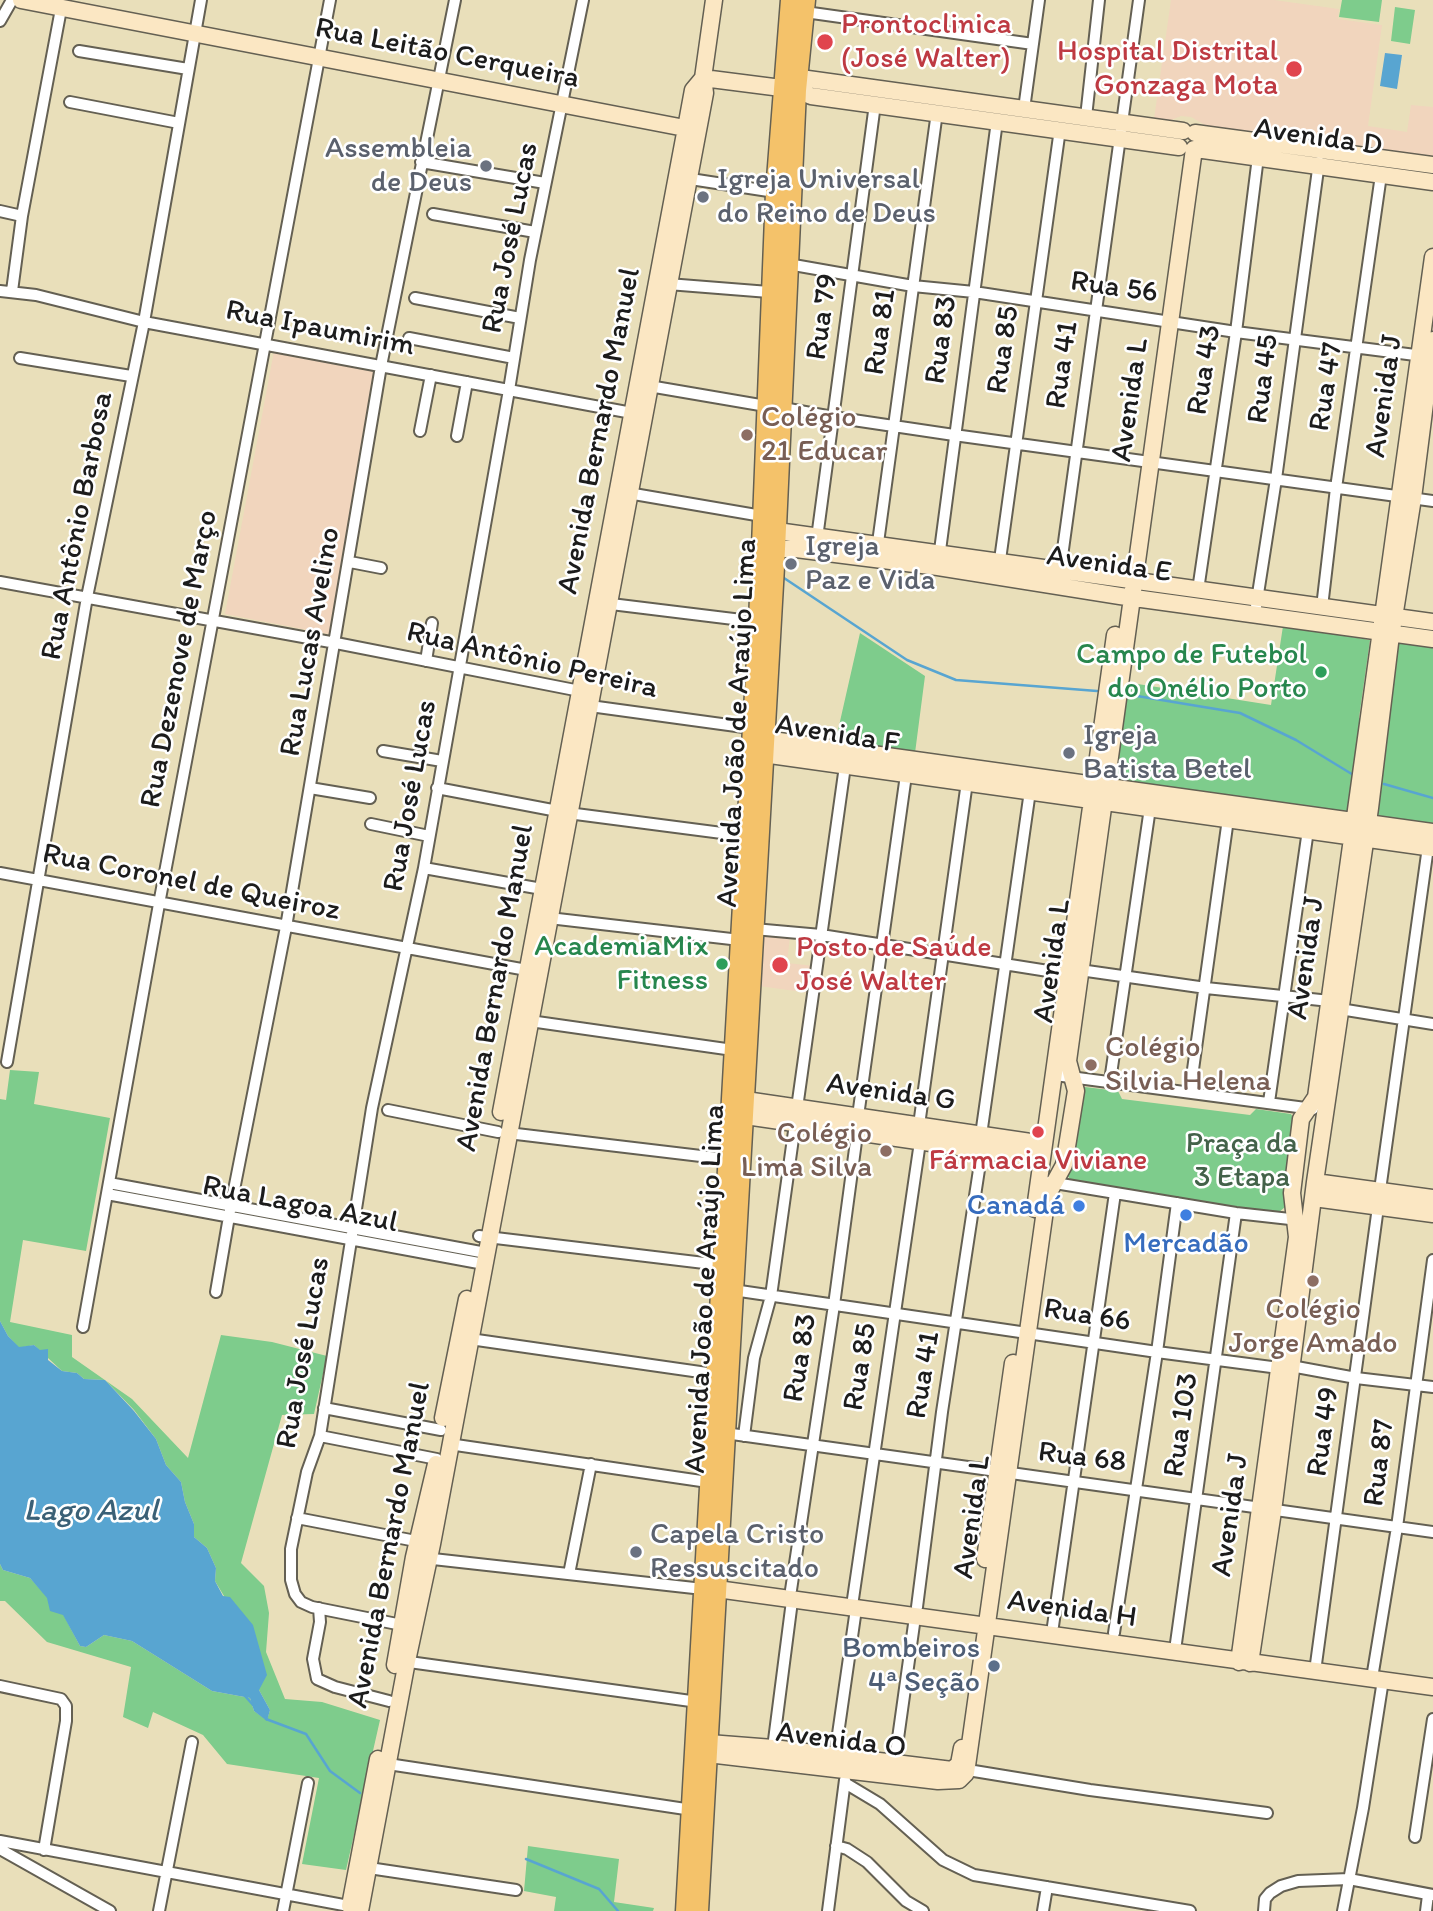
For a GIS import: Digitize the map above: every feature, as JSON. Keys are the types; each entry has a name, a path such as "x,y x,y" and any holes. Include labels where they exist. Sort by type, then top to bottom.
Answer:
{"main road":[{"name":"Avenida João de Araújo Lima","path":"749,886 745,836 759,740 758,622 762,516 788,264 790,0"},
{"name":"Avenida João de Araújo Lima","path":"685,1911 698,1702 725,1433 733,1290 737,1107 749,886 776,540 769,292 775,192 790,83 806,6"},
{"name":"Avenida João de Araújo Lima","path":"699,1911 709,1748 708,1482 726,1159 737,1107 733,1050 748,923"}],"street":[{"path":"0,21 12,0"},
{"name":"Rua Leitão Cerqueira","path":"22,0 692,129"},
{"name":"Rua Antônio Barbosa","path":"7,1062 87,597 144,321 201,0"},
{"name":"Rua Dezenove de Março","path":"83,1327 159,904 330,0"},
{"name":"Rua Lucas Avelino","path":"216,1292 286,927 350,562 381,366 456,0"},
{"name":"Rua José Lucas","path":"319,1608 305,1605 298,1599 291,1580 291,1549 307,1472 320,1436 351,1227 372,1108 424,868 535,232 583,0"},
{"name":"Avenida Bernardo Manuel","path":"355,1909 369,1868 388,1765 402,1661 423,1550 533,971 549,918 580,691 628,494 632,413 692,129 705,93 703,78 714,0"},
{"path":"1024,108 1039,0"},
{"path":"1086,117 1099,0"},
{"name":"Rua 41","path":"1060,571 1139,0"},
{"path":"806,6 1033,44"},
{"path":"6,291 61,9"},
{"path":"79,51 188,69"},
{"path":"703,78 790,83"},
{"name":"Avenida D","path":"790,83 811,96 1060,130 1121,131 1258,158 1320,158 1433,164"},
{"name":"Avenida D","path":"790,83 1024,108 1086,117 1121,131"},
{"path":"70,103 179,123"},
{"name":"Rua 79","path":"817,538 875,104"},
{"name":"Rua 81","path":"876,552 937,112"},
{"name":"Rua 83","path":"938,561 997,121"},
{"name":"Rua 85","path":"999,569 1060,130"},
{"name":"Avenida D","path":"1189,143 1320,158 1381,175 1433,182"},
{"name":"Avenida L","path":"961,1769 1023,1331 1047,1196 1043,1152 1068,1061 1073,980 1189,143"},
{"name":"Rua 43","path":"1198,590 1236,332 1258,158"},
{"name":"Rua 45","path":"1256,606 1320,158"},
{"path":"421,162 545,183"},
{"name":"Rua 47","path":"1322,607 1336,488 1381,175"},
{"path":"682,178 775,192"},
{"name":"Avenida Bernardo Manuel","path":"516,1063 530,1021 542,889 590,706 603,603 628,466 649,386 668,284 682,178"},
{"path":"0,211 22,216"},
{"path":"433,214 535,232"},
{"name":"Avenida J","path":"1245,1658 1303,1220 1314,1190 1318,1110 1427,357 1433,257"},
{"name":"Rua 56","path":"788,264 913,286 974,292 1236,332 1427,357"},
{"path":"668,284 769,292"},
{"name":"Rua Ipaumirim","path":"6,291 144,321 632,413"},
{"path":"415,298 520,318"},
{"path":"409,338 514,358"},
{"name":"Avenida J","path":"1427,357 1433,340"},
{"path":"20,358 131,376"},
{"path":"420,431 431,375"},
{"path":"457,436 467,382"},
{"path":"649,386 954,435 1433,501"},
{"path":"628,494 762,516"},
{"name":"Avenida E","path":"776,540 817,538 876,552"},
{"name":"Avenida E","path":"776,540 1387,624 1433,622"},
{"path":"350,562 381,568"},
{"name":"Avenida E","path":"999,569 1060,571 1127,589 1198,590 1256,606 1322,607 1433,639"},
{"name":"Rua Antônio Pereira","path":"0,582 336,643 580,691 590,706 759,740"},
{"path":"603,603 758,622"},
{"path":"426,661 432,623"},
{"name":"Avenida F","path":"759,740 845,766 1030,791 1099,793 1150,808 1308,830 1359,830"},
{"name":"Avenida F","path":"759,740 1431,843"},
{"path":"383,751 442,761"},
{"path":"744,1436 754,1358 771,1296 845,766"},
{"path":"858,1116 906,775"},
{"path":"919,1125 967,782"},
{"path":"310,788 370,799"},
{"path":"437,788 563,811 745,836"},
{"name":"Rua 41","path":"893,1769 1030,791"},
{"path":"1110,1081 1150,808"},
{"path":"1190,1091 1228,819"},
{"path":"371,824 429,836"},
{"path":"1269,1102 1308,830"},
{"path":"1380,1190 1431,843"},
{"path":"424,868 542,889"},
{"name":"Rua Coronel de Queiroz","path":"0,873 533,971"},
{"path":"549,918 748,923 943,954 1073,980 1124,977 1285,996 1334,1013 1433,1024"},
{"path":"530,1021 733,1050"},
{"path":"1063,1076 1318,1110"},
{"name":"Avenida L","path":"1046,1182 1064,1165 1076,1091 1063,1076"},
{"name":"Avenida G","path":"737,1107 796,1116 858,1134 920,1142 981,1143 1043,1152"},
{"path":"388,1110 503,1133 726,1159"},
{"name":"Avenida J","path":"1303,1220 1292,1193 1301,1119 1318,1110"},
{"name":"Avenida G","path":"796,1116 858,1116 919,1125 981,1143"},
{"name":"Rua 83","path":"773,1748 812,1445 858,1134"},
{"name":"Rua 85","path":"835,1755 873,1455 920,1142"},
{"path":"1046,1182 1236,1213 1303,1220"},
{"name":"Rua Lagoa Azul","path":"108,1189 231,1205 481,1251"},
{"name":"Rua Lagoa Azul","path":"108,1189 229,1217 349,1240 481,1251"},
{"path":"1314,1190 1380,1190 1433,1198"},
{"path":"1314,1190 1378,1207 1433,1213"},
{"path":"1053,1626 1115,1193"},
{"path":"1114,1633 1177,1203"},
{"name":"Rua 49","path":"1317,1664 1378,1207"},
{"name":"Rua 103","path":"1176,1643 1236,1213"},
{"path":"481,1251 721,1265"},
{"name":"Avenida Bernardo Manuel","path":"458,1371 470,1339 481,1251"},
{"name":"Rua 87","path":"1343,1911 1363,1808 1396,1527 1433,1260"},
{"name":"Rua 66","path":"733,1290 1157,1352 1433,1387"},
{"path":"470,1339 714,1374"},
{"path":"324,1408 445,1437 708,1482"},
{"name":"Rua 68","path":"725,1433 1433,1532"},
{"path":"320,1436 437,1460"},
{"name":"Avenida Bernardo Manuel","path":"355,1909 389,1701 402,1661 402,1625 423,1550 437,1460 445,1437"},
{"path":"569,1574 591,1464"},
{"path":"297,1518 423,1550 569,1574 710,1583"},
{"name":"Avenida H","path":"710,1583 1378,1676 1433,1679"},
{"path":"389,1701 335,1687 317,1679 313,1659 320,1622 319,1608 402,1625"},
{"name":"Avenida H","path":"982,1622 1114,1633 1245,1658 1317,1664 1433,1687"},
{"path":"402,1661 698,1702"},
{"path":"0,1686 61,1699 66,1706 66,1721 44,1850"},
{"path":"1415,1837 1433,1718"},
{"path":"159,1911 192,1742"},
{"name":"Avenida O","path":"709,1748 773,1748 835,1755 947,1781 959,1780 961,1769"},
{"name":"Avenida O","path":"709,1748 846,1776 893,1769"},
{"path":"388,1765 692,1810"},
{"path":"961,1769 1090,1790 1267,1813"},
{"path":"828,1911 846,1776"},
{"path":"846,1776 957,1869 999,1881 1190,1911"},
{"path":"283,1911 308,1783"},
{"path":"0,1841 168,1871 355,1909"},
{"path":"836,1846 847,1849 867,1862 906,1901 923,1911"},
{"path":"4,1852 110,1911"},
{"path":"369,1868 516,1890"},
{"path":"1264,1911 1265,1899 1270,1893 1289,1883 1349,1879 1431,1895 1426,1911"},
{"path":"1042,1911 1047,1887"}],"shaded area":[{"name":"Hospital Distrital Gonzaga Mota","path":"1171,0 1274,0 1339,9 1338,19 1382,25 1368,126 1407,132 1411,105 1433,107 1433,158 1352,146 1351,142 1346,141 1335,142 1301,135 1296,139 1205,125 1191,117 1181,116 1169,121 1154,119"},
{"path":"274,351 377,371 333,635 225,614"},
{"name":"Posto de Saúde José Walter","path":"764,933 790,936 787,963 814,966 810,993 759,986 761,936"}],"green space":[{"path":"1342,0 1382,0 1379,22 1339,17"},
{"path":"1395,7 1415,10 1410,44 1391,41"},
{"path":"1283,626 1370,640 1359,718 1363,719 1351,819 1111,779 1125,682 1271,705"},
{"path":"860,633 925,676 915,753 836,739"},
{"path":"1395,639 1433,644 1433,829 1370,820"},
{"path":"10,1070 39,1072 34,1104 110,1118 86,1251 23,1240 10,1322 72,1335 72,1357 105,1380 84,1379 77,1373 62,1371 34,1345 19,1348 0,1321 0,1099 6,1100"},
{"name":"Praça da 3 Etapa","path":"1085,1087 1118,1091 1122,1099 1250,1115 1256,1109 1291,1114 1296,1122 1285,1207 1278,1213 1072,1182 1067,1175 1078,1093"},
{"path":"221,1335 272,1342 327,1356 314,1414 282,1415 241,1563 264,1586 269,1613 266,1652 285,1699 322,1702 380,1720 346,1870 302,1864 319,1778 227,1764 203,1735 153,1712 148,1728 123,1717 131,1667 47,1642 5,1601 0,1601 0,1564 3,1570 30,1578 63,1614 80,1646 86,1647 104,1635 132,1641 212,1691 250,1698 254,1711 267,1720 270,1710 259,1690 224,1596 215,1581 216,1568 207,1548 194,1537 194,1524 181,1482 166,1465 156,1439 134,1410 105,1380 132,1399 188,1458"},
{"path":"528,1846 619,1859 614,1902 654,1908 653,1911 554,1911 556,1897 524,1891"}],"water":[{"path":"1385,53 1402,55 1397,89 1380,86"},
{"name":"Lago Azul","path":"0,1321 8,1336 19,1347 34,1345 40,1350 48,1349 48,1360 62,1371 77,1373 84,1379 105,1380 156,1439 166,1465 181,1482 194,1524 194,1537 207,1548 216,1568 215,1581 223,1596 230,1597 253,1625 267,1675 259,1690 270,1710 267,1721 254,1711 250,1698 212,1691 132,1641 104,1635 86,1647 80,1646 63,1615 50,1611 47,1598 30,1578 3,1570 0,1564"}],"waterway":[{"path":"784,578 907,660 956,680 1097,691"},
{"path":"1125,694 1240,713 1296,740 1355,776"},
{"path":"1384,784 1433,798"},
{"path":"245,1696 254,1706"},
{"path":"266,1719 306,1734 330,1771 360,1793"},
{"path":"526,1859 599,1889 618,1911"}],"place":[{"name":"Prontoclinica (José Walter)","path":"825,42"},
{"name":"Hospital Distrital Gonzaga Mota","path":"1294,69"},
{"name":"Assembleia de Deus","path":"486,166"},
{"name":"Igreja Universal do Reino de Deus","path":"703,197"},
{"name":"Colégio 21 Educar","path":"747,435"},
{"name":"Igreja Paz e Vida","path":"791,564"},
{"name":"Campo de Futebol do Onélio Porto","path":"1321,672"},
{"name":"Igreja Batista Betel","path":"1069,753"},
{"name":"AcademiaMix Fitness","path":"722,964"},
{"name":"Posto de Saúde José Walter","path":"780,965"},
{"name":"Colégio Silvia Helena","path":"1091,1065"},
{"name":"Fármacia Viviane","path":"1038,1132"},
{"name":"Colégio Lima Silva","path":"886,1151"},
{"name":"Canadá","path":"1079,1206"},
{"name":"Mercadão","path":"1186,1215"},
{"name":"Colégio Jorge Amado","path":"1313,1281"},
{"name":"Capela Cristo Ressuscitado","path":"636,1552"},
{"name":"Bombeiros 4ª Seção","path":"994,1666"}]}
